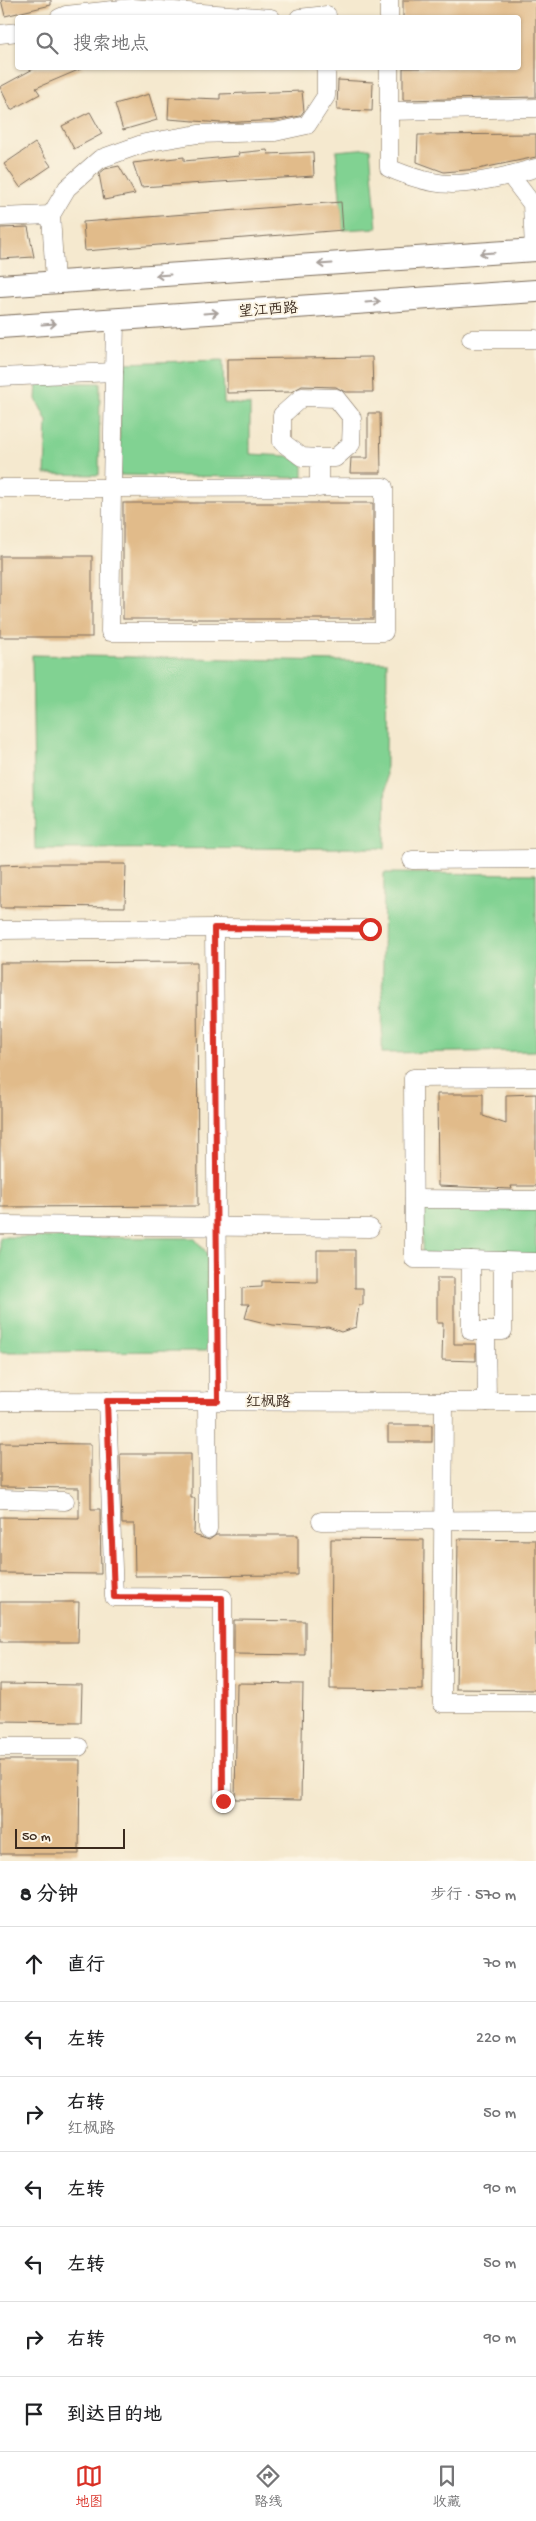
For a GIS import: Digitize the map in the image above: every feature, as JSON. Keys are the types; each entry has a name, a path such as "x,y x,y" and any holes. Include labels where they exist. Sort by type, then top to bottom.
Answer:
{"main road":[{"path":"0,286 535,250"},
{"name":"望江西路","path":"0,327 536,291"}],"street":[{"path":"389,0 389,15"},
{"path":"64,15 132,8 230,15"},
{"path":"311,15 327,11"},
{"path":"0,34 15,32"},
{"path":"55,282 52,215 67,188 100,159 145,143 198,134 275,132 307,125 326,96 326,70"},
{"path":"389,70 389,168 417,179 446,185 466,185 536,168"},
{"path":"389,111 536,108"},
{"path":"510,175 534,202 535,250"},
{"path":"0,217 52,215"},
{"path":"0,488 112,488 319,488 384,488 384,632 110,632 112,488 115,319"},
{"path":"471,339 536,339"},
{"path":"0,377 114,372"},
{"path":"319,458 319,488"},
{"path":"412,860 536,859"},
{"path":"208,1529 216,1227 214,928"},
{"path":"0,930 370,929"},
{"path":"536,1077 413,1078 414,1259 536,1262"},
{"path":"414,1199 536,1200"},
{"path":"0,1225 370,1228"},
{"path":"471,1260 471,1331 503,1331 502,1261"},
{"path":"486,1331 486,1402"},
{"name":"红枫路","path":"0,1400 536,1402"},
{"path":"107,1401 114,1597 222,1598 223,1801"},
{"path":"444,1402 442,1702 536,1703"},
{"path":"0,1499 65,1501"},
{"path":"321,1521 536,1520"},
{"path":"0,1747 79,1747"}],"green space":[{"path":"370,148 377,228 343,230 336,151"},
{"path":"223,360 224,403 250,405 250,454 288,456 303,465 303,478 119,475 121,363"},
{"path":"37,383 100,383 99,475 45,474 47,421 36,399"},
{"path":"32,655 387,662 385,848 35,849"},
{"path":"384,873 536,874 536,1051 382,1053"},
{"path":"423,1204 536,1205 536,1257 422,1254"},
{"path":"0,1237 194,1238 207,1253 207,1351 0,1352"}],"building":[{"path":"1,0 51,0 51,5 5,16"},
{"path":"403,0 536,0 536,97 403,100 403,70 521,70 521,15 403,15"},
{"path":"31,70 78,70 36,88 40,94 11,110 0,87"},
{"path":"338,80 373,82 372,111 337,110"},
{"path":"302,91 304,111 300,116 279,120 221,123 168,119 169,97 220,99 220,94"},
{"path":"149,94 157,120 123,130 115,104"},
{"path":"90,112 102,134 74,149 62,126"},
{"path":"536,134 536,157 478,169 444,172 417,162 418,135"},
{"path":"35,143 51,166 20,187 4,164"},
{"path":"267,150 268,154 313,152 314,176 141,187 133,163 184,157 184,161 239,156 238,153"},
{"path":"119,166 135,194 104,200 99,174 105,169"},
{"path":"341,202 343,230 85,251 83,222"},
{"path":"28,227 34,257 0,259 0,228"},
{"path":"372,357 373,392 345,392 336,387 302,386 291,392 227,393 227,359"},
{"path":"368,413 380,413 381,473 350,473 351,458 368,458"},
{"path":"123,503 373,503 373,619 123,619"},
{"path":"0,556 92,556 92,637 0,637"},
{"path":"126,864 125,907 13,906 13,908 0,908 0,865"},
{"path":"197,962 198,1206 0,1207 0,963"},
{"path":"437,1094 483,1094 483,1116 506,1124 506,1095 536,1094 536,1186 511,1186 512,1189 438,1186"},
{"path":"317,1250 355,1250 355,1288 363,1288 363,1305 359,1305 356,1327 341,1332 328,1327 273,1325 245,1318 249,1304 242,1304 242,1288 262,1287 262,1281 317,1282"},
{"path":"437,1278 454,1278 454,1344 476,1344 476,1361 442,1360 443,1323 437,1323"},
{"path":"388,1425 432,1425 432,1442 388,1442"},
{"path":"0,1443 91,1444 91,1509 100,1509 101,1574 0,1573 0,1517 79,1518 79,1488 0,1487"},
{"path":"120,1454 191,1454 191,1498 195,1498 194,1535 209,1540 216,1535 298,1535 298,1575 135,1576 134,1524 122,1524"},
{"path":"331,1539 424,1540 423,1690 330,1689"},
{"path":"458,1539 536,1540 536,1690 456,1689"},
{"path":"0,1602 79,1602 78,1642 0,1642"},
{"path":"234,1620 305,1621 305,1655 234,1654"},
{"path":"237,1683 303,1684 301,1800 235,1799"},
{"path":"0,1684 82,1685 81,1722 0,1721"},
{"path":"0,1760 80,1760 79,1854 0,1854"}],"route":[{"path":"223,1801 222,1598 114,1597 107,1401 218,1401 214,928 370,929"}]}
